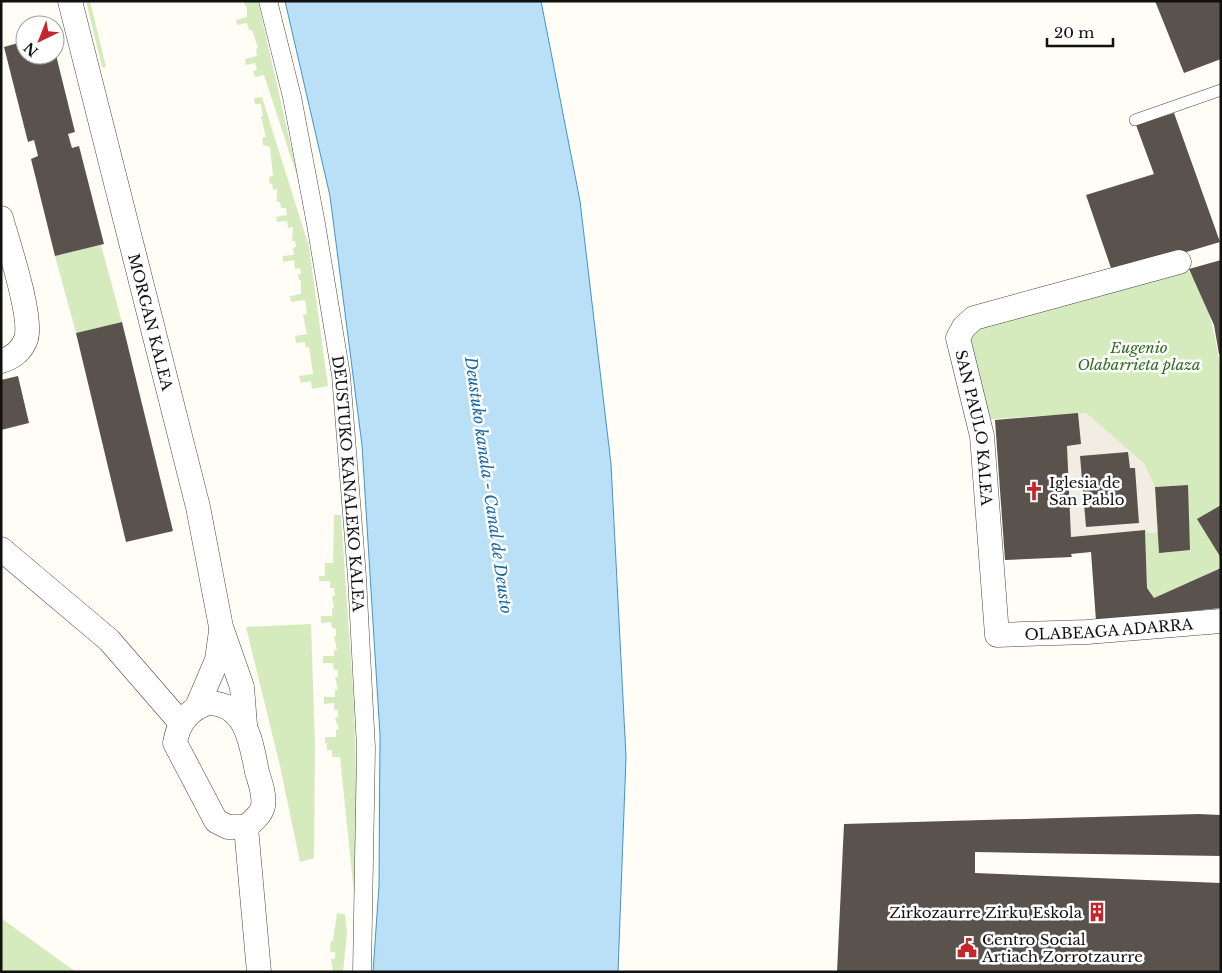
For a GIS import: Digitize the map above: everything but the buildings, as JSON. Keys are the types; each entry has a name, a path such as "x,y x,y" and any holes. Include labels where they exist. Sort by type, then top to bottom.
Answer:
{"street":[{"name":"MORGAN KALEA","path":"58,1 72,10 198,507 221,627 242,687 245,725 263,794 263,806 259,814 246,827 228,827 216,821 175,743 217,660 221,627"},
{"name":"DEUSTUKO KANALEKO KALEA","path":"268,1 292,96 316,224 340,375 357,578 366,748 362,972"},
{"path":"1,218 27,318 26,337 20,350 9,359 1,361"},
{"name":"SAN PAULO KALEA","path":"997,635 982,436 958,338 964,327 974,318 1179,262"},
{"path":"1,549 109,640 189,715 218,704 237,714 245,725"},
{"name":"OLABEAGA ADARRA","path":"997,635 1087,632 1221,621"},
{"path":"246,827 259,972"}],"lane":[{"path":"1135,120 1221,90"}],"green space":[{"path":"86,1 90,1 106,67 102,67"},
{"path":"243,1 258,1 299,182 264,75 255,77 253,71 257,70 255,63 246,65 245,59 257,56 256,49 258,48 252,30 249,30 247,23 237,25 236,20 247,17 247,9"},
{"path":"262,97 309,247 328,386 312,389 311,381 301,383 299,376 313,374 309,347 306,348 305,342 296,343 295,336 307,334 303,315 307,314 305,300 291,302 290,296 301,294 301,280 299,280 298,274 301,274 300,268 295,269 294,260 283,262 283,256 294,255 293,248 296,247 295,241 292,241 293,227 288,228 287,221 277,222 276,217 287,215 286,208 281,208 280,202 277,202 277,189 273,190 272,184 270,184 269,177 273,176 270,147 263,145 262,138 266,137 261,117 263,116 261,104 255,104 254,98"},
{"path":"101,245 122,322 76,333 55,256"},
{"name":"Eugenio Olabarrieta plaza","path":"1179,262 1196,282 1209,312 1221,373 1221,505 1198,519 1221,558 1221,568 1154,598 1147,588 1145,530 1150,533 1158,532 1159,553 1188,485 1155,487 1144,464 1086,413 978,420 964,327"},
{"path":"334,515 341,515 354,704 359,886 356,913 340,757 332,757 332,750 327,750 327,743 325,743 325,737 336,737 336,730 339,729 335,718 338,717 338,710 334,710 334,703 324,704 324,697 335,697 335,690 338,690 335,677 338,677 338,670 334,670 333,663 323,663 323,656 334,656 334,650 337,650 334,636 336,636 336,629 332,628 331,622 321,623 321,616 332,616 332,609 334,608 332,596 335,596 334,588 330,588 330,581 319,581 319,576 325,576 325,563 333,563"},
{"path":"311,624 315,745 314,858 300,862 280,766 246,627"},
{"path":"337,913 345,914 347,933 343,972 333,972 331,959 335,959 335,952 330,952"},
{"path":"1,918 76,972 1,972"}],"shaded area":[{"path":"1078,413 1086,413 1144,464 1155,487 1158,532 1150,533 1145,530 1071,537 1067,446 1080,444"}],"water":[{"name":"Deustuko kanala - Canal de Deusto","path":"285,1 541,1 580,201 611,464 626,757 618,972 373,972 379,886 380,735 362,445 330,196"}],"place":[{"name":"Iglesia de San Pablo","path":"1034,491"},
{"name":"Zirkozaurre Zirku Eskola","path":"1097,912"},
{"name":"Centro Social Artiach Zorrotzaurre","path":"967,948"}]}
